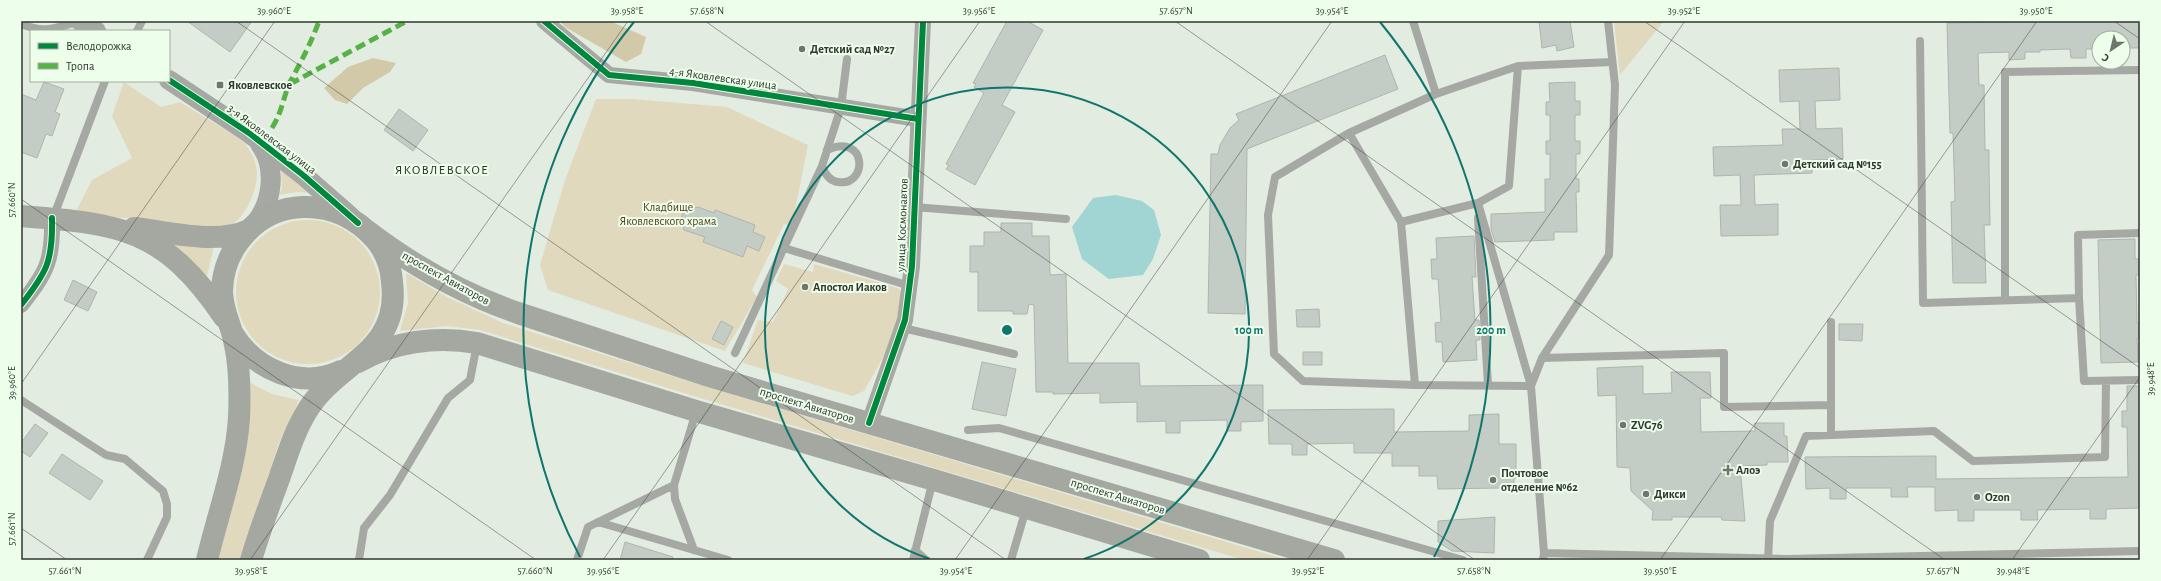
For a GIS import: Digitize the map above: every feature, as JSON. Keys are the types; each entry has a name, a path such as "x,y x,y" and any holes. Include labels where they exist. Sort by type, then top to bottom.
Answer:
{"main road":[{"name":"проспект Авиаторов","path":"252,228 273,214 299,207 328,209 342,214 434,274 490,304 709,376 1334,560"},
{"path":"21,216 52,218 222,238 235,235 252,228"},
{"path":"101,224 135,233 148,239 172,256 198,282 250,356 279,373 310,378 326,376 387,348 417,342 447,339 477,343 696,411 934,480 1199,560"},
{"path":"251,560 290,447 301,421 320,393 377,343 384,331 393,302 392,274 386,258 377,242 362,226"},
{"path":"207,560 237,435 239,379 235,346 222,293 225,270 233,250 252,228"}],"street":[{"path":"80,21 94,30"},
{"name":"4-я Яковлевская улица","path":"544,21 609,75 693,83 918,119"},
{"name":"улица Космонавтов","path":"869,423 903,328 910,286 923,21"},
{"name":"3-я Яковлевская улица","path":"170,81 249,133 303,175 362,226"},
{"name":"3-я Яковлевская улица","path":"249,133 266,151 271,175 265,206 252,228"},
{"path":"21,305 47,266 53,244 52,218"}],"lane":[{"path":"21,24 36,30 50,30 80,21"},
{"path":"138,30 142,21"},
{"path":"1413,21 1436,94"},
{"path":"1531,386 1542,358 1609,255 1615,86 1608,21"},
{"path":"1920,41 1923,304 2005,299 2079,298"},
{"path":"735,353 822,166 841,107 848,59"},
{"path":"1531,386 1415,385 1303,381 1274,354 1268,215 1275,177 1349,133 1436,94 1518,66 1612,62"},
{"path":"1401,222 1478,203 1510,186 1518,66"},
{"path":"2005,299 2005,72 2140,70"},
{"path":"52,218 105,82"},
{"path":"1349,133 1401,222 1415,385"},
{"path":"822,166 829,178 840,183 851,180 859,171 860,159 853,149 841,145 827,150"},
{"path":"1478,203 1488,385"},
{"path":"1478,203 1531,386 1543,557 1768,559 2140,550"},
{"path":"914,206 1066,219"},
{"path":"2140,232 2078,235 2079,298 2084,381 2140,380"},
{"path":"784,248 910,286"},
{"path":"1831,322 1831,435"},
{"path":"903,328 1014,354"},
{"path":"359,560 364,528 390,495 448,398 470,380 477,343"},
{"path":"1542,358 1724,353 1724,407 1831,405"},
{"path":"1768,559 1770,521 1806,436 1934,431 1973,461 2104,457 2106,380"},
{"path":"21,400 106,455 125,459 163,491 167,504 167,517 147,560"},
{"path":"694,550 675,499 674,485 696,411"},
{"path":"968,430 999,428 1462,560"},
{"path":"913,560 934,480"},
{"path":"577,560 588,527 674,485"},
{"path":"1011,560 1026,508"},
{"path":"598,522 728,560"},
{"path":"915,550 926,560"}],"green space":[{"path":"1614,21 1664,21 1620,75"},
{"path":"124,82 161,107 180,102 245,143 254,159 257,179 250,203 236,222 230,225 215,227 75,213 92,180 132,158 112,116"},
{"name":"Кладбище Яковлевского храма","path":"596,99 633,99 727,107 808,145 792,226 784,224 752,290 757,297 725,351 548,290 540,265 565,180"},
{"path":"281,170 314,193 297,192 279,195 282,188"},
{"path":"301,220 315,220 342,228 354,236 364,246 375,264 379,278 379,306 375,320 364,338 354,348 336,359 315,364 301,364 274,356 262,348 252,338 241,320 236,299 236,285 244,258 252,246 262,236 280,225"},
{"path":"167,241 214,246 206,280"},
{"path":"784,264 813,272 814,264 898,288 903,295 893,340 864,391 852,396 743,363 758,320 773,322 788,289 776,281"},
{"path":"406,273 447,297 503,323 704,386 1287,560 1244,560 700,398 480,330 447,326 400,331 408,303"},
{"path":"247,381 272,394 299,400 279,443 242,560 215,560"}],"shaded area":[{"path":"560,21 610,21 646,37 641,54 626,62 565,27"},
{"path":"373,58 396,63 390,72 363,88 347,104 335,100 324,88 348,67"}],"water":[{"path":"1116,195 1142,201 1154,210 1161,235 1153,259 1143,275 1109,279 1082,259 1072,227 1093,198"}],"building":[{"path":"187,21 252,21 230,52"},
{"path":"1007,21 1027,21 1043,30 1002,105 1015,112 975,185 946,169 949,165 946,164 984,93 974,87 976,84 973,83"},
{"path":"1539,21 1570,21 1574,47 1557,51 1556,45 1542,48"},
{"path":"2140,21 2140,48 2131,48 2131,30 2091,30 2091,49 2086,49 2086,58 2071,58 2070,49 2025,52 2025,59 2009,60 2009,52 1978,53 1979,85 1984,85 1985,150 1989,150 1990,225 1984,225 1986,283 1953,283 1951,202 1955,201 1953,133 1950,133 1947,23"},
{"path":"1385,55 1398,89 1247,149 1245,314 1208,313 1211,154 1218,154 1220,145 1230,128 1239,120 1236,114"},
{"path":"1839,68 1840,100 1815,101 1816,129 1842,128 1843,159 1812,160 1812,173 1754,175 1755,205 1778,204 1778,235 1721,236 1720,205 1741,205 1740,175 1714,176 1713,147 1783,145 1782,129 1800,129 1799,101 1780,102 1779,70"},
{"path":"44,82 64,89 55,112 60,114 52,136 46,134 37,158 21,152 21,94 36,100"},
{"path":"1575,82 1575,101 1580,101 1580,115 1575,115 1575,141 1580,141 1580,154 1576,154 1576,179 1579,179 1579,192 1576,192 1577,232 1554,232 1554,240 1495,242 1491,229 1491,214 1545,212 1545,179 1550,179 1550,154 1546,154 1546,141 1550,141 1550,115 1546,115 1546,102 1550,102 1549,83"},
{"path":"399,109 428,130 413,151 384,130"},
{"path":"698,207 714,213 715,210 755,225 753,232 765,237 759,251 747,246 743,257 703,242 705,237 684,230 681,218 684,211"},
{"path":"1001,223 1032,223 1032,236 1049,236 1050,275 1066,274 1068,363 1139,363 1140,386 1263,385 1263,421 1241,422 1241,431 1227,431 1227,420 1180,421 1180,433 1166,433 1166,421 1137,422 1137,402 1100,403 1100,393 1053,394 1053,392 1036,392 1034,305 1029,304 1027,314 1013,314 1013,311 978,311 978,272 970,272 970,246 984,246 984,232 1001,232"},
{"path":"1474,236 1476,277 1472,277 1475,320 1479,320 1480,340 1476,340 1477,360 1443,362 1442,342 1436,342 1435,323 1441,322 1438,279 1432,279 1431,259 1437,259 1436,238"},
{"path":"2135,239 2135,259 2140,259 2140,275 2136,275 2137,323 2140,323 2140,338 2137,338 2138,362 2101,363 2098,240"},
{"path":"73,280 97,292 88,311 64,300"},
{"path":"1319,309 1320,327 1297,327 1296,310"},
{"path":"721,321 733,327 724,345 712,339"},
{"path":"1839,324 1863,324 1862,341 1839,340"},
{"path":"1303,352 1322,352 1322,365 1303,365"},
{"path":"982,362 1016,369 1006,416 972,409"},
{"path":"1643,366 1643,394 1672,393 1671,372 1710,372 1711,398 1700,398 1701,432 1755,431 1755,423 1784,423 1784,436 1787,436 1788,462 1767,462 1767,465 1740,466 1745,521 1722,520 1721,517 1672,517 1672,520 1652,520 1653,511 1631,491 1630,468 1617,467 1616,395 1598,396 1597,368"},
{"path":"2127,386 2140,386 2140,508 2106,509 2106,519 2090,519 2090,509 2037,510 2038,520 2021,520 2021,510 1974,510 1974,521 1958,521 1958,510 1935,511 1935,487 1907,487 1908,497 1891,497 1891,488 1846,488 1846,499 1830,499 1830,488 1806,489 1805,457 1936,456 1936,479 2128,477 2127,427 2122,427 2122,411 2127,411"},
{"path":"1394,409 1394,432 1469,431 1469,415 1499,414 1499,444 1516,444 1516,478 1514,479 1514,485 1500,485 1500,488 1438,489 1437,476 1419,476 1419,466 1392,466 1392,453 1354,453 1354,443 1307,444 1307,455 1292,455 1292,444 1269,444 1268,410"},
{"path":"35,424 48,433 30,457 21,451 21,443"},
{"path":"62,454 103,481 90,500 49,473"},
{"path":"1495,517 1494,553 1452,551 1438,542 1438,521"},
{"path":"625,542 673,557 672,560 620,560"}],"marked path":[{"path":"272,128 278,116 290,82 306,52 319,21"},
{"path":"290,84 407,21"}],"cycle path":[{"path":"544,21 609,75 693,83 918,119"},
{"path":"869,423 905,320 912,266 923,21"},
{"path":"170,81 249,133 303,175 358,223"},
{"path":"21,305 37,284 47,265 51,245 52,218"}],"place":[{"name":"Детский сад №27","path":"802,49"},
{"name":"Яковлевское","path":"220,85"},
{"name":"Детский сад №155","path":"1785,164"},
{"name":"Апостол Иаков","path":"805,287"},
{"name":"ZVG76","path":"1623,425"},
{"name":"Алоэ","path":"1728,470"},
{"name":"Почтовое отделение №62","path":"1493,480"},
{"name":"Дикси","path":"1646,494"},
{"name":"Ozon","path":"1977,497"}],"district":[{"name":"ЯКОВЛЕВСКОЕ","path":"442,170"}]}
